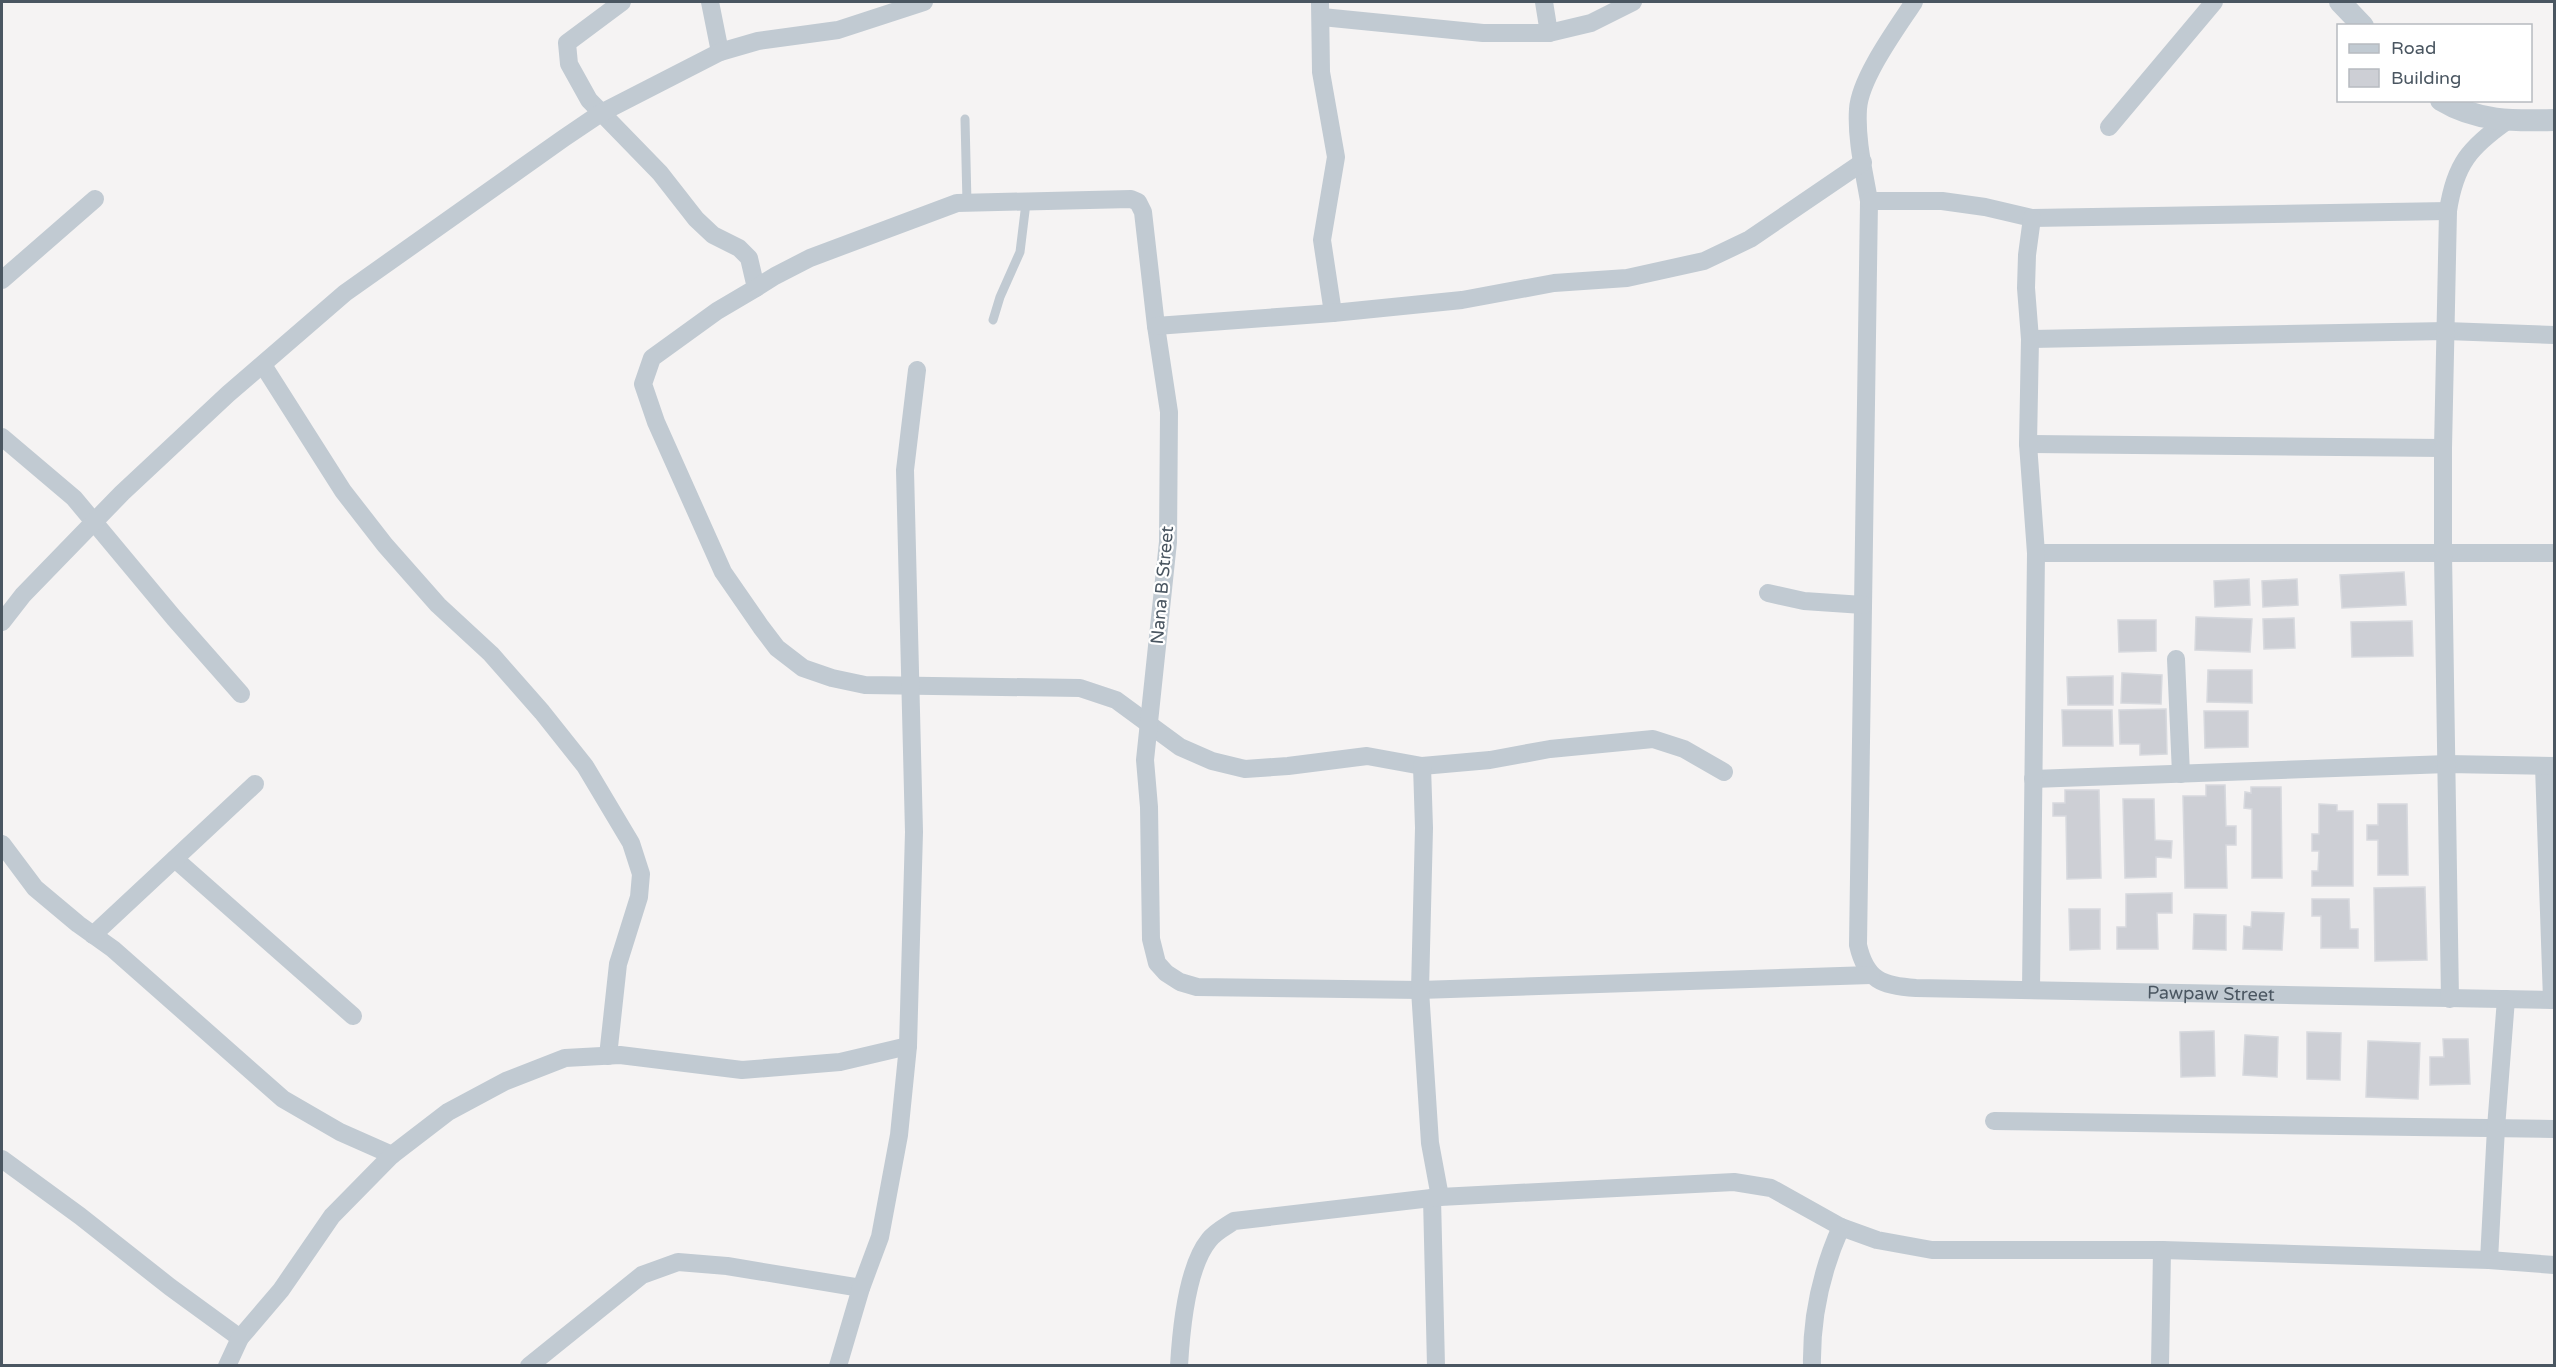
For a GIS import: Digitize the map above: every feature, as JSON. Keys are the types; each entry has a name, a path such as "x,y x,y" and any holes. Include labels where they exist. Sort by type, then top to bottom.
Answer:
{"street":[{"path":"622,2 567,43 569,64 589,100 660,173 696,219 713,235 739,248 748,258 756,288"},
{"path":"710,2 720,52"},
{"path":"2,622 23,595 94,520 263,364 345,293 601,113 720,52 758,41 838,30 924,2"},
{"path":"1544,2 1549,33"},
{"path":"1333,313 1322,240 1336,156 1322,72 1321,9 1483,33 1549,33 1591,23 1633,2"},
{"path":"1870,975 1861,961 1858,945 1869,201 1859,138 1858,106 1869,75 1914,2"},
{"path":"2109,127 2214,2"},
{"path":"2340,2 2361,24"},
{"path":"2444,102 2458,111 2476,117 2508,121 2554,120"},
{"path":"2450,999 2443,553 2448,211 2452,186 2466,157 2481,140 2508,121"},
{"path":"1156,326 1333,313 1462,300 1554,283 1627,278 1704,261 1750,239 1863,162"},
{"path":"2,280 95,199"},
{"name":"Nana B Street","path":"1026,203 1131,199 1138,202 1143,212 1156,326 1169,412 1168,542 1145,760 1149,807 1150,939 1157,963 1166,973 1180,982 1197,987 1419,990"},
{"path":"1869,201 1942,201 1985,207 2032,218 2448,211"},
{"path":"1026,203 957,203 810,258 717,311 652,358 643,384 657,422 723,572 777,648 803,668 832,678 866,685 1080,688 1116,700 1180,747 1212,761 1245,769 1367,756 1422,766 1490,760 1550,749 1653,739 1684,749 1724,772"},
{"path":"2031,990 2036,554 2028,444 2030,339 2026,288 2027,255 2032,218"},
{"path":"2030,339 2446,332 2554,335"},
{"path":"263,364 343,491 378,536 438,605 490,654 542,712 585,766 631,843 641,874 639,897 618,964 608,1056"},
{"path":"838,1365 861,1288 880,1237 899,1135 908,1046 914,832 905,470 916,370"},
{"path":"2,437 74,498 241,694"},
{"path":"2028,444 2443,448"},
{"path":"2036,554 2554,553"},
{"path":"1768,593 1804,601 1863,605"},
{"path":"2176,659 2181,774"},
{"path":"2033,780 2448,764 2549,766 2553,1000"},
{"path":"1422,766 1424,828 1419,990 1436,1198 1436,1365"},
{"path":"93,935 255,784"},
{"path":"2,844 35,888 113,949 283,1099 340,1132 392,1155"},
{"path":"176,859 354,1016"},
{"path":"1419,990 1870,975"},
{"name":"Pawpaw Street","path":"1870,975 1894,987 2553,1000"},
{"path":"2489,1260 2506,999"},
{"path":"227,1365 240,1338 281,1290 332,1216 392,1155 448,1112 506,1081 565,1058 620,1055 742,1070 840,1062 908,1046"},
{"path":"1994,1121 2554,1129"},
{"path":"2,1159 240,1338"},
{"path":"1179,1365 1188,1293 1197,1264 1210,1239 1223,1228 1234,1221 1436,1198 1734,1182 1771,1188 1841,1227 1877,1240 1932,1250 2162,1251 2489,1260 2554,1265"},
{"path":"1812,1365 1811,1340 1816,1296 1828,1257 1841,1227"},
{"path":"2160,1365 2162,1251"},
{"path":"529,1365 642,1275 678,1262 727,1266 861,1288"}],"lane":[{"path":"965,119 968,203"},
{"path":"993,321 1000,297 1020,252 1026,203"}],"building":[{"path":"2404,572 2406,605 2342,608 2340,575"},
{"path":"2249,579 2250,605 2215,607 2214,581"},
{"path":"2297,579 2298,605 2263,607 2262,581"},
{"path":"2196,617 2252,619 2250,652 2195,650"},
{"path":"2294,618 2295,648 2264,649 2263,619"},
{"path":"2118,620 2156,620 2156,651 2119,652"},
{"path":"2412,621 2413,656 2352,657 2351,622"},
{"path":"2208,670 2252,670 2252,703 2207,702"},
{"path":"2122,673 2162,675 2161,704 2121,703"},
{"path":"2113,676 2113,705 2068,705 2067,677"},
{"path":"2166,709 2167,754 2140,755 2140,744 2120,744 2119,710"},
{"path":"2062,710 2112,710 2113,746 2063,746"},
{"path":"2204,711 2248,711 2248,747 2205,748"},
{"path":"2206,785 2225,785 2226,826 2236,826 2236,845 2226,845 2227,888 2185,888 2183,796 2206,796"},
{"path":"2251,787 2281,787 2282,878 2252,878 2252,809 2244,808 2245,792 2251,793"},
{"path":"2065,790 2099,790 2101,878 2067,879 2066,816 2053,816 2053,803 2065,803"},
{"path":"2123,799 2154,799 2155,840 2172,841 2171,858 2156,857 2156,877 2125,878"},
{"path":"2319,804 2337,805 2337,811 2353,811 2353,886 2312,886 2312,871 2318,871 2319,851 2312,851 2312,834 2319,834"},
{"path":"2378,804 2407,804 2408,875 2378,875 2378,840 2367,840 2367,825 2378,825"},
{"path":"2425,887 2427,960 2375,961 2374,888"},
{"path":"2172,893 2172,913 2157,913 2158,949 2117,949 2117,927 2126,927 2126,894"},
{"path":"2312,899 2349,899 2350,929 2358,929 2358,948 2321,948 2321,916 2312,916"},
{"path":"2069,909 2100,909 2100,949 2070,950"},
{"path":"2252,912 2284,913 2282,950 2243,949 2244,926 2251,927"},
{"path":"2194,914 2226,915 2226,950 2193,949"},
{"path":"2214,1031 2215,1076 2181,1077 2180,1032"},
{"path":"2307,1032 2341,1033 2340,1080 2307,1079"},
{"path":"2245,1035 2278,1037 2277,1077 2243,1075"},
{"path":"2443,1039 2468,1039 2470,1084 2430,1085 2430,1057 2444,1057"},
{"path":"2368,1041 2420,1043 2418,1099 2366,1097"}]}
